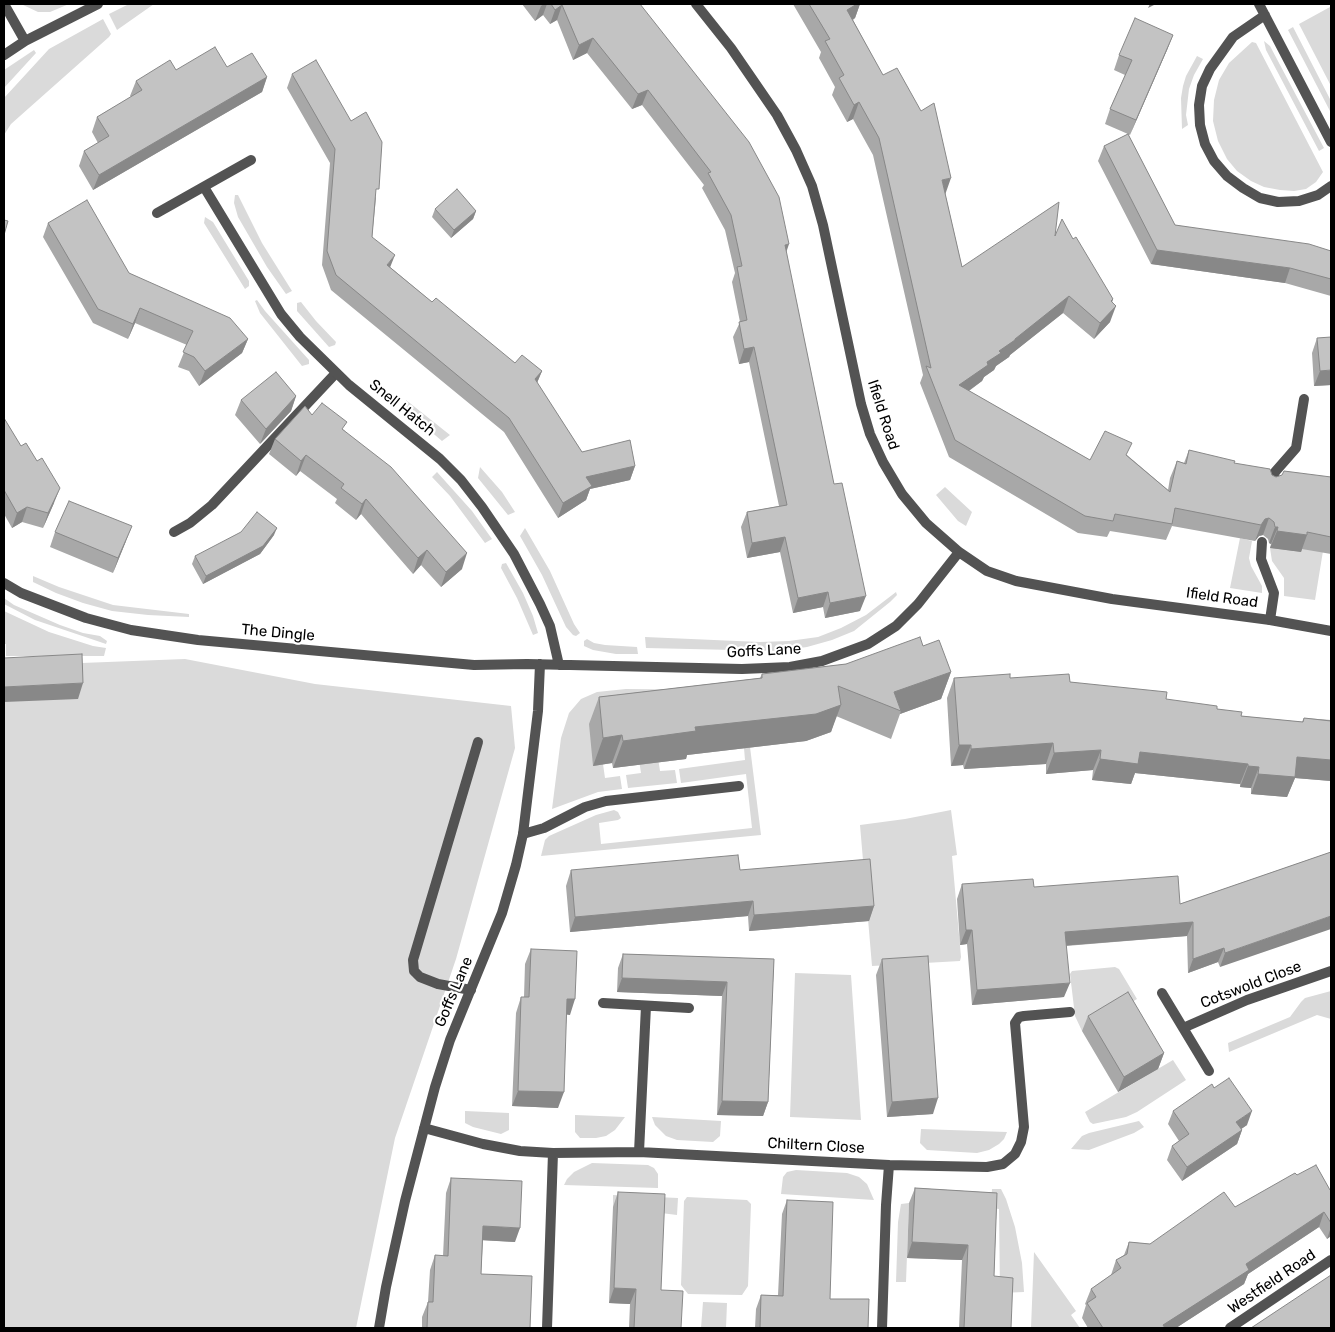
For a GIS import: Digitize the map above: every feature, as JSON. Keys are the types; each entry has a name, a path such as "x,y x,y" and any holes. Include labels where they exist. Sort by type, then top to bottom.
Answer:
{"street":[{"path":"4,4 26,41"},
{"path":"4,55 26,41 98,4"},
{"name":"Ifield Road","path":"696,4 731,48 768,101 796,150 812,186 823,225 861,404 870,434 882,462 902,494 926,523 959,552 987,571 1016,582 1112,599 1270,620 1331,631"},
{"path":"1259,4 1331,142"},
{"path":"1264,15 1233,38 1210,69 1202,86 1199,105 1200,125 1205,144 1214,161 1227,176 1260,198 1278,202 1299,201 1318,194 1331,186"},
{"path":"157,214 250,160"},
{"name":"Snell Hatch","path":"204,187 280,314 336,373 440,459 461,480 482,507 514,554 540,604 550,626 559,665"},
{"path":"174,532 190,523 212,505 336,373"},
{"path":"1271,487 1275,472 1296,448 1304,400"},
{"path":"1262,542 1261,559 1274,593 1270,620"},
{"name":"Goffs Lane","path":"559,665 742,669 790,667 822,661 868,644 896,626 918,604 959,552"},
{"name":"The Dingle","path":"4,583 21,593 86,618 131,630 198,640 474,665 559,665"},
{"name":"Goffs Lane","path":"380,1328 386,1286 424,1128 450,1040 502,912 522,834 538,711 540,664"},
{"path":"471,990 438,984 420,977 414,970 413,960 478,742"},
{"path":"522,834 544,828 585,807 606,801 739,786"},
{"name":"Cotswold Close","path":"1183,1028 1247,1000 1331,971"},
{"path":"1162,993 1209,1071"},
{"path":"603,1004 689,1008"},
{"path":"639,1152 646,1006"},
{"name":"Chiltern Close","path":"424,1128 482,1144 520,1151 553,1153 639,1152 889,1165 987,1167 1003,1164 1016,1154 1024,1127 1015,1023 1018,1017 1070,1012"},
{"path":"547,1328 553,1153"},
{"path":"882,1328 889,1165"},
{"name":"Westfield Road","path":"1230,1328 1331,1260"}],"shaded area":[{"path":"21,4 69,4 50,12 38,12"},
{"path":"129,4 154,4 117,30 109,14"},
{"path":"1331,8 1331,86 1299,24"},
{"path":"103,19 111,34 109,37 11,124 4,135 4,98 49,49"},
{"path":"1293,27 1331,101 1331,113 1288,30"},
{"path":"1264,41 1270,46 1324,148 1319,151 1266,50"},
{"path":"1252,42 1256,43 1323,172 1316,182 1306,189 1294,191 1280,190 1264,187 1251,181 1237,171 1227,159 1218,141 1213,121 1214,100 1219,80 1229,63"},
{"path":"34,50 36,53 4,88 4,70"},
{"path":"1197,56 1203,59 1189,89 1186,115 1188,125 1182,129 1181,98 1183,86 1186,76"},
{"path":"235,195 238,195 262,243 292,291 286,294 267,267 238,217 234,203"},
{"path":"205,217 213,222 249,281 249,286 245,289 204,223"},
{"path":"257,300 309,360 309,364 302,366 260,313 255,301"},
{"path":"301,302 336,342 335,345 329,347 297,311 297,303"},
{"path":"406,400 450,435 442,441 409,413 406,409"},
{"path":"480,467 502,492 515,512 508,515 478,478"},
{"path":"437,472 472,511 492,539 485,543 450,496 432,477"},
{"path":"945,487 972,512 966,526 958,521 936,495"},
{"path":"525,528 550,571 580,633 576,636 566,627 542,575 520,536"},
{"path":"1240,538 1252,541 1249,558 1251,566 1262,586 1262,593 1230,588"},
{"path":"1270,548 1300,552 1301,548 1323,551 1315,600 1284,596 1284,578 1272,561"},
{"path":"506,563 523,593 538,633 533,635 517,598 501,568 502,564"},
{"path":"33,576 113,605 189,614 189,617 112,611 56,593 33,582"},
{"path":"896,592 897,595 890,602 854,631 807,647 778,651 646,648 645,637 760,642 818,637 866,615"},
{"path":"4,598 14,605 60,625 83,633 100,636 107,641 106,644 35,620 4,604"},
{"path":"4,611 49,632 93,646 106,648 104,656 6,656"},
{"path":"587,639 594,643 605,645 637,647 638,654 616,654 593,650 584,646 584,641"},
{"path":"185,659 315,684 511,706 515,748 456,959 395,1138 356,1328 4,1328 4,666"},
{"path":"626,689 737,690 750,747 761,835 541,856 545,840 549,836 596,815 614,810 618,812 621,818 599,823 601,844 752,828 746,774 681,783 679,769 745,760 744,748 731,708 603,764 605,778 620,776 622,789 598,792 552,809 561,738 569,713 581,699 597,692"},
{"path":"658,758 660,771 675,770 677,783 628,788 626,775 641,773 639,760"},
{"path":"951,810 957,855 952,856 960,961 872,966 860,825"},
{"path":"1115,967 1119,969 1137,999 1082,1031 1075,1016 1070,974 1072,971"},
{"path":"795,973 851,975 861,1120 790,1117"},
{"path":"1331,991 1331,1019 1317,1015 1229,1052 1228,1043 1290,1017 1305,998"},
{"path":"1173,1060 1186,1080 1137,1112 1126,1117 1093,1124 1090,1122 1085,1112"},
{"path":"465,1111 509,1113 509,1130 501,1134 473,1127 465,1123"},
{"path":"575,1115 625,1117 615,1130 606,1136 580,1138 575,1132"},
{"path":"652,1117 721,1121 720,1136 713,1142 677,1140 666,1136 655,1125"},
{"path":"1139,1121 1144,1127 1134,1133 1089,1150 1071,1149 1082,1136 1089,1133"},
{"path":"921,1129 1007,1132 999,1144 989,1150 977,1153 927,1150 920,1143"},
{"path":"592,1163 648,1165 654,1168 658,1174 658,1188 564,1185 574,1172"},
{"path":"796,1170 847,1173 859,1177 867,1184 874,1200 781,1194 783,1177 787,1172"},
{"path":"992,1189 1001,1189 1015,1227 1022,1263 1024,1292 1000,1293 999,1209 991,1208"},
{"path":"613,1195 678,1198 677,1215 613,1207"},
{"path":"687,1197 747,1200 751,1204 748,1286 742,1295 688,1294 681,1285 684,1201"},
{"path":"909,1203 906,1282 896,1282 898,1222 901,1204"},
{"path":"1034,1252 1076,1311 1071,1315 1080,1328 1031,1328"},
{"path":"703,1302 727,1303 726,1328 701,1328"}],"building":[{"path":"551,4 640,4 749,142 779,197 789,244 785,245 834,484 842,483 866,596 830,603 828,592 798,598 785,537 752,543 747,512 787,505 754,347 744,349 739,322 747,320 737,267 742,266 731,215 708,173 711,172 648,90 638,94 593,38 579,45 562,5 555,10"},
{"path":"809,4 857,4 847,10 883,75 897,68 921,111 934,103 951,178 942,180 962,267 1059,202 1055,236 1062,219 1073,239 1076,237 1113,299 1111,301 1116,306 1100,323 1069,296 999,351 1001,353 987,362 988,365 959,385 1090,460 1105,431 1132,443 1126,455 1170,492 1177,461 1186,464 1189,450 1235,461 1234,463 1270,469 1272,475 1276,477 1282,475 1284,471 1331,477 1331,537 1307,532 1307,535 1277,531 1278,527 1275,527 1274,522 1269,518 1265,519 1261,525 1175,508 1172,524 1115,514 1113,521 1085,516 955,440 926,366 931,368 879,138 859,102 854,105 839,78 844,75 825,41 830,39"},
{"path":"1135,18 1173,35 1136,120 1110,109 1132,60 1119,55"},
{"path":"215,47 227,67 252,53 267,77 99,175 84,151 109,136 97,117 142,90 136,81 170,60 176,70"},
{"path":"316,60 351,121 366,112 382,142 379,189 376,189 372,237 395,255 387,265 432,302 436,298 515,363 522,355 542,371 535,379 582,452 630,440 635,466 586,477 592,486 563,503 509,418 336,275 327,251 335,149 292,74"},
{"path":"1128,134 1175,225 1309,244 1331,251 1331,279 1290,268 1157,250 1104,146"},
{"path":"457,189 476,211 454,230 435,209"},
{"path":"87,200 129,273 230,318 248,339 205,371 194,357 183,352 193,331 140,308 133,324 98,309 48,223"},
{"path":"4,220 8,221 4,235"},
{"path":"1331,337 1331,370 1320,371 1317,338"},
{"path":"276,372 296,396 266,429 241,400"},
{"path":"322,403 347,422 342,429 391,467 467,553 446,572 427,550 418,558 366,499 362,504 341,488 344,484 306,455 301,461 275,439 305,406 312,415"},
{"path":"4,418 21,446 26,443 37,461 42,458 60,488 48,513 27,507 17,513 4,490"},
{"path":"69,501 132,526 118,558 55,532"},
{"path":"257,512 277,528 263,546 206,576 195,556 241,532"},
{"path":"920,637 923,646 939,640 951,672 894,692 901,711 838,686 841,705 816,714 695,727 696,731 623,741 622,735 603,738 599,697 762,678 762,674 846,664"},
{"path":"82,654 83,683 4,687 4,658"},
{"path":"1010,674 1010,678 1069,674 1070,682 1167,692 1166,699 1217,706 1217,709 1242,712 1241,716 1303,722 1304,718 1331,721 1331,760 1297,757 1295,777 1258,774 1259,767 1248,766 1248,764 1140,752 1138,764 1100,759 1101,750 1054,753 1053,743 971,749 971,745 959,745 954,678"},
{"path":"1331,852 1331,916 1225,953 1224,948 1193,959 1193,922 1065,932 1070,983 977,990 972,930 966,930 962,884 1033,879 1034,887 1178,876 1180,904"},
{"path":"738,855 740,870 870,859 874,906 754,915 753,901 575,917 571,870"},
{"path":"531,949 577,951 575,999 567,999 564,1092 518,1091 521,997 529,997"},
{"path":"623,954 774,959 768,1102 722,1101 727,982 622,978"},
{"path":"928,956 938,1098 892,1102 882,959"},
{"path":"1128,992 1164,1053 1124,1077 1088,1016"},
{"path":"1229,1078 1252,1111 1236,1122 1242,1130 1187,1167 1172,1146 1189,1134 1173,1111 1212,1084 1214,1088"},
{"path":"1316,1165 1331,1189 1331,1223 1324,1212 1246,1264 1249,1270 1163,1325 1165,1328 1103,1328 1087,1303 1096,1297 1091,1289 1121,1268 1116,1260 1127,1254 1129,1242 1150,1244 1224,1192 1235,1207 1295,1173 1297,1175"},
{"path":"451,1178 522,1181 520,1228 483,1226 481,1274 532,1276 530,1328 427,1328 428,1302 433,1302 435,1255 448,1256"},
{"path":"915,1188 997,1193 994,1276 1013,1278 1011,1328 964,1328 968,1245 912,1242"},
{"path":"618,1192 665,1194 661,1290 683,1291 681,1328 634,1328 636,1289 614,1288"},
{"path":"787,1200 833,1202 830,1299 869,1299 868,1328 760,1328 761,1295 783,1296"},
{"path":"1331,1275 1331,1328 1251,1328"}]}
